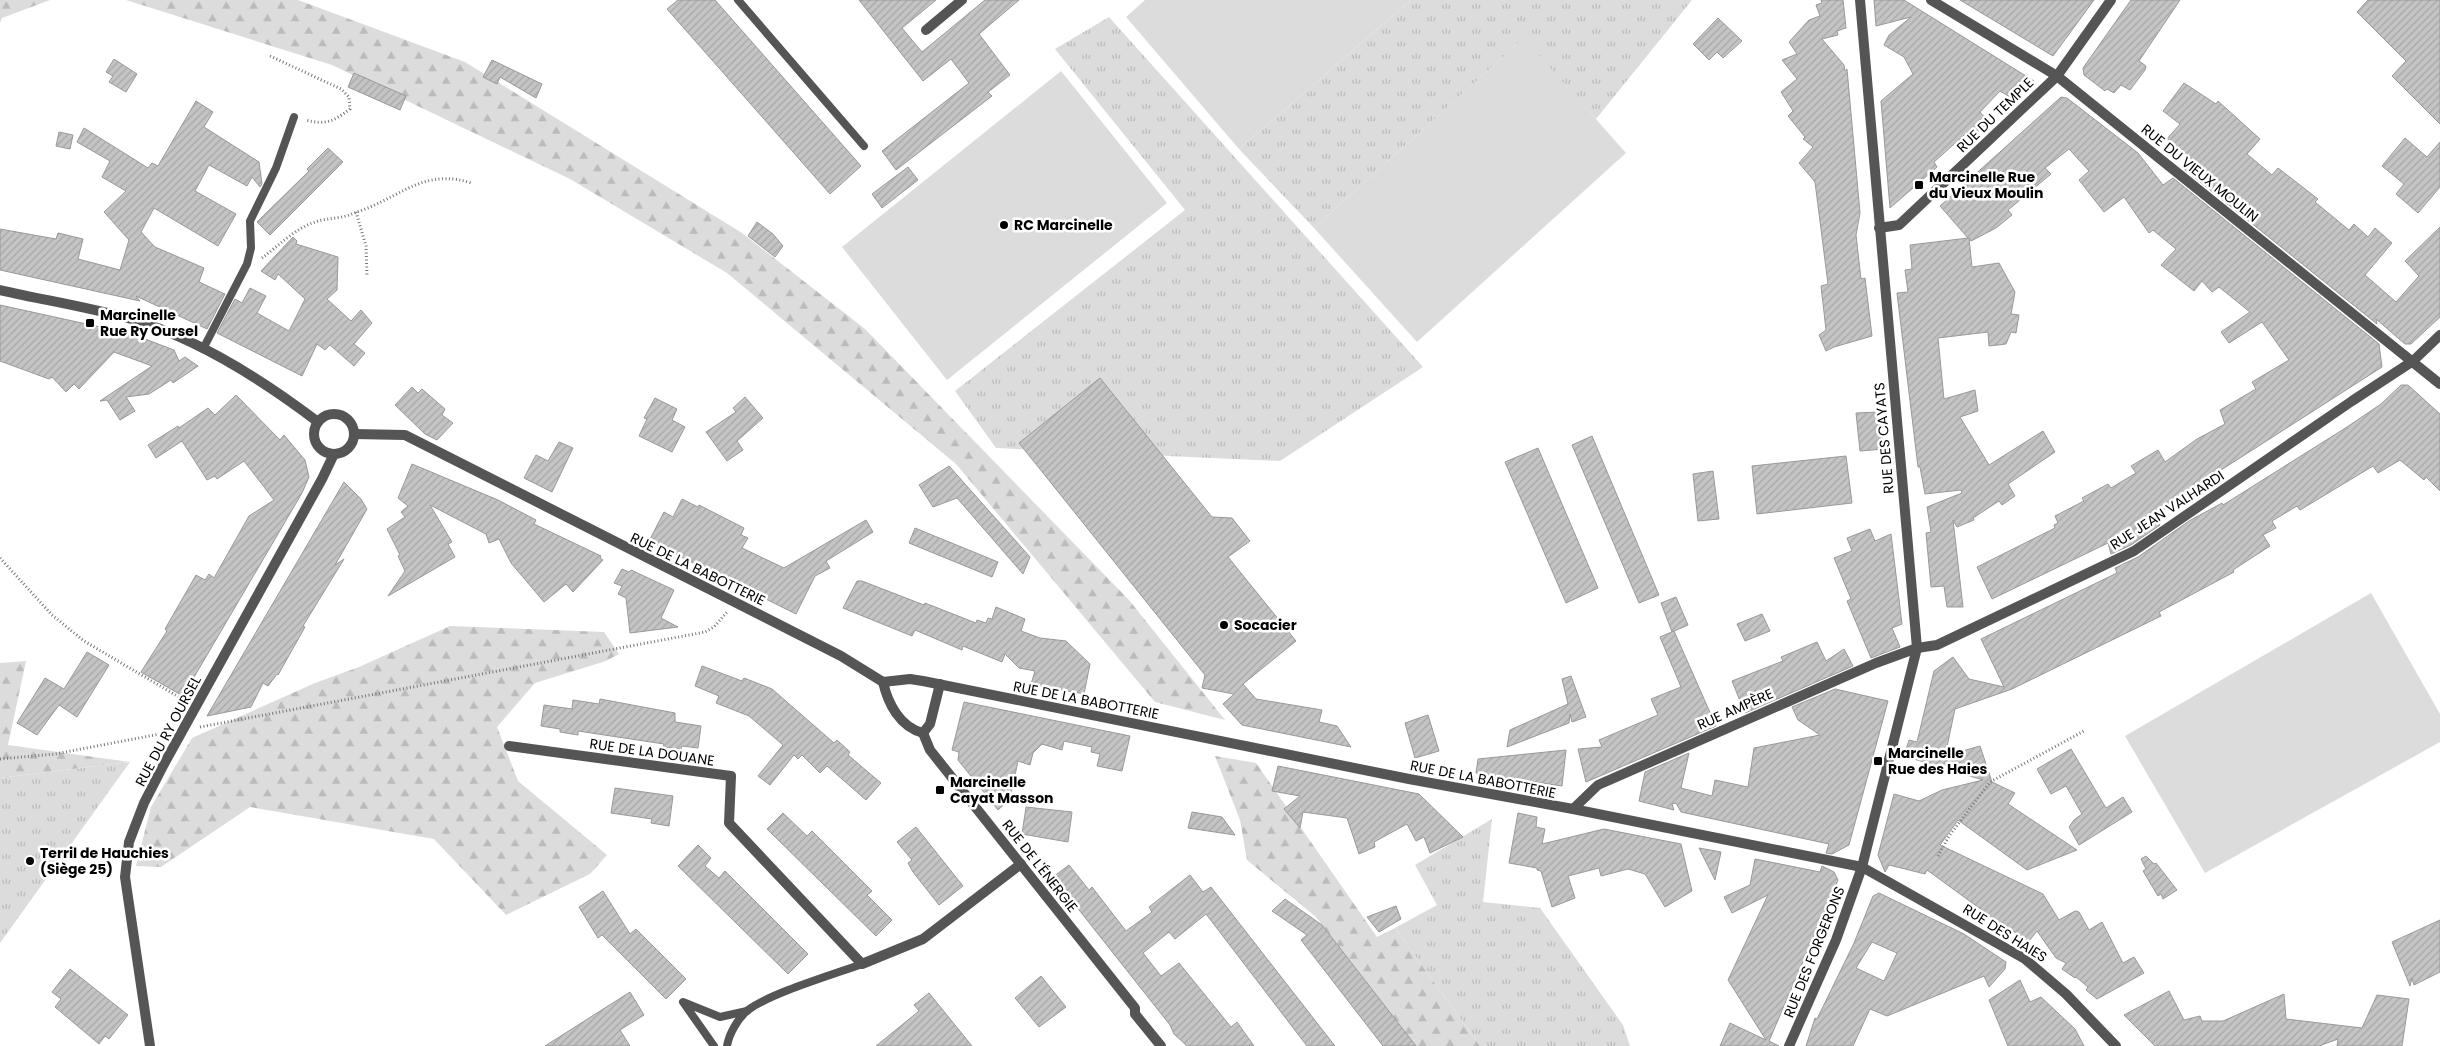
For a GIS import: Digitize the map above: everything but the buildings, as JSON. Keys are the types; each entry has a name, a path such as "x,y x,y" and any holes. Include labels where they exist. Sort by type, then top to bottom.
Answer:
{"street":[{"path":"926,30 962,0"},
{"name":"RUE DES CAYATS","path":"1860,0 1917,648 1862,867"},
{"name":"RUE DU VIEUX MOULIN","path":"1931,0 2057,76 2440,384"},
{"name":"RUE DU TEMPLE","path":"1879,228 1898,225 2057,76 2111,0"},
{"path":"0,290 131,319 164,331 203,349 279,392 318,422"},
{"name":"RUE JEAN VALHARDI","path":"1917,648 1937,645 1962,634 2134,551 2413,361 2440,335"},
{"path":"338,414 350,421 354,434 352,444 347,450 334,454 327,452 317,444 314,431 318,422 325,416 338,414"},
{"name":"RUE DE LA BABOTTERIE","path":"354,434 405,435 841,656 883,682 910,679 940,684 1409,779 1573,809 1862,867"},
{"name":"RUE DU RY OURSEL","path":"150,1046 126,877 129,842 144,803 322,480 334,454"},
{"name":"RUE AMPÈRE","path":"1573,809 1598,784 1876,663 1917,648"},
{"path":"883,682 885,692 898,716 908,726 923,733 932,719 940,684"},
{"name":"RUE DE L'ÉNERGIE","path":"923,733 930,750 1135,1008 1136,1014 1161,1046"},
{"name":"RUE DE LA DOUANE","path":"509,746 731,776 729,824 862,964"},
{"path":"862,964 923,939 1021,864"},
{"name":"RUE DES FORGERONS","path":"1789,1046 1836,940 1862,867"},
{"name":"RUE DES HAIES","path":"1862,867 2025,959 2066,994 2116,1046"}],"lane":[{"path":"738,0 864,146"},
{"path":"203,349 247,264 251,248 250,221 276,168 294,117"},
{"path":"714,1046 683,1002 720,1017 747,1011 773,998 862,964"},
{"path":"727,1046 728,1036 747,1011"}],"path":[{"path":"270,56 341,89 349,98 350,109 341,116 321,124 294,117"},
{"path":"247,264 261,258 289,237 315,222 356,212 435,178 458,179 471,183"},
{"path":"356,212 366,246 367,277"},
{"path":"0,558 52,615 84,641 196,707"},
{"path":"0,759 55,754 705,632 714,627 724,617 733,602"},
{"path":"1938,856 1949,836 1990,782 2084,731"}],"green space":[{"path":"0,0 50,0 2,18 0,23"},
{"path":"126,0 298,0 465,62 742,233 865,329 1129,600 1225,720 1155,702 956,464 727,273 570,179 332,65"},
{"path":"1145,0 1411,0 1239,149 1126,17"},
{"path":"1411,0 1692,0 1596,119 1523,39 1314,228 1239,149"},
{"path":"1109,17 1423,367 1280,461 996,448 955,391 1185,210 1055,49"},
{"path":"1524,38 1626,153 1417,342 1314,228"},
{"name":"RC Marcinelle","path":"1061,71 1167,203 947,380 842,247"},
{"path":"2371,593 2440,714 2440,742 2205,873 2125,736"},
{"path":"450,626 604,632 619,654 606,661 535,683 497,727 518,781 607,855 590,874 506,915 434,839 250,807 161,867 136,866 151,807 192,738"},
{"path":"26,661 8,745 130,762 0,778 0,663"},
{"path":"1215,756 1256,763 1377,937 1395,928 1480,1046 1416,1046 1316,917 1247,860 1240,820"},
{"name":"Terril de Hauchies (Siège 25)","path":"130,762 0,943 0,778"},
{"path":"1492,819 1483,902 1540,908 1623,1025 1630,1046 1480,1046 1395,928 1437,905 1415,865"}],"place":[{"name":"Marcinelle Rue du Vieux Moulin","path":"1919,185"},
{"name":"RC Marcinelle","path":"1004,225"},
{"name":"Marcinelle Rue Ry Oursel","path":"90,323"},
{"name":"Socacier","path":"1224,625"},
{"name":"Marcinelle Rue des Haies","path":"1878,761"},
{"name":"Marcinelle Cayat Masson","path":"940,790"},
{"name":"Terril de Hauchies (Siège 25)","path":"30,861"}]}
